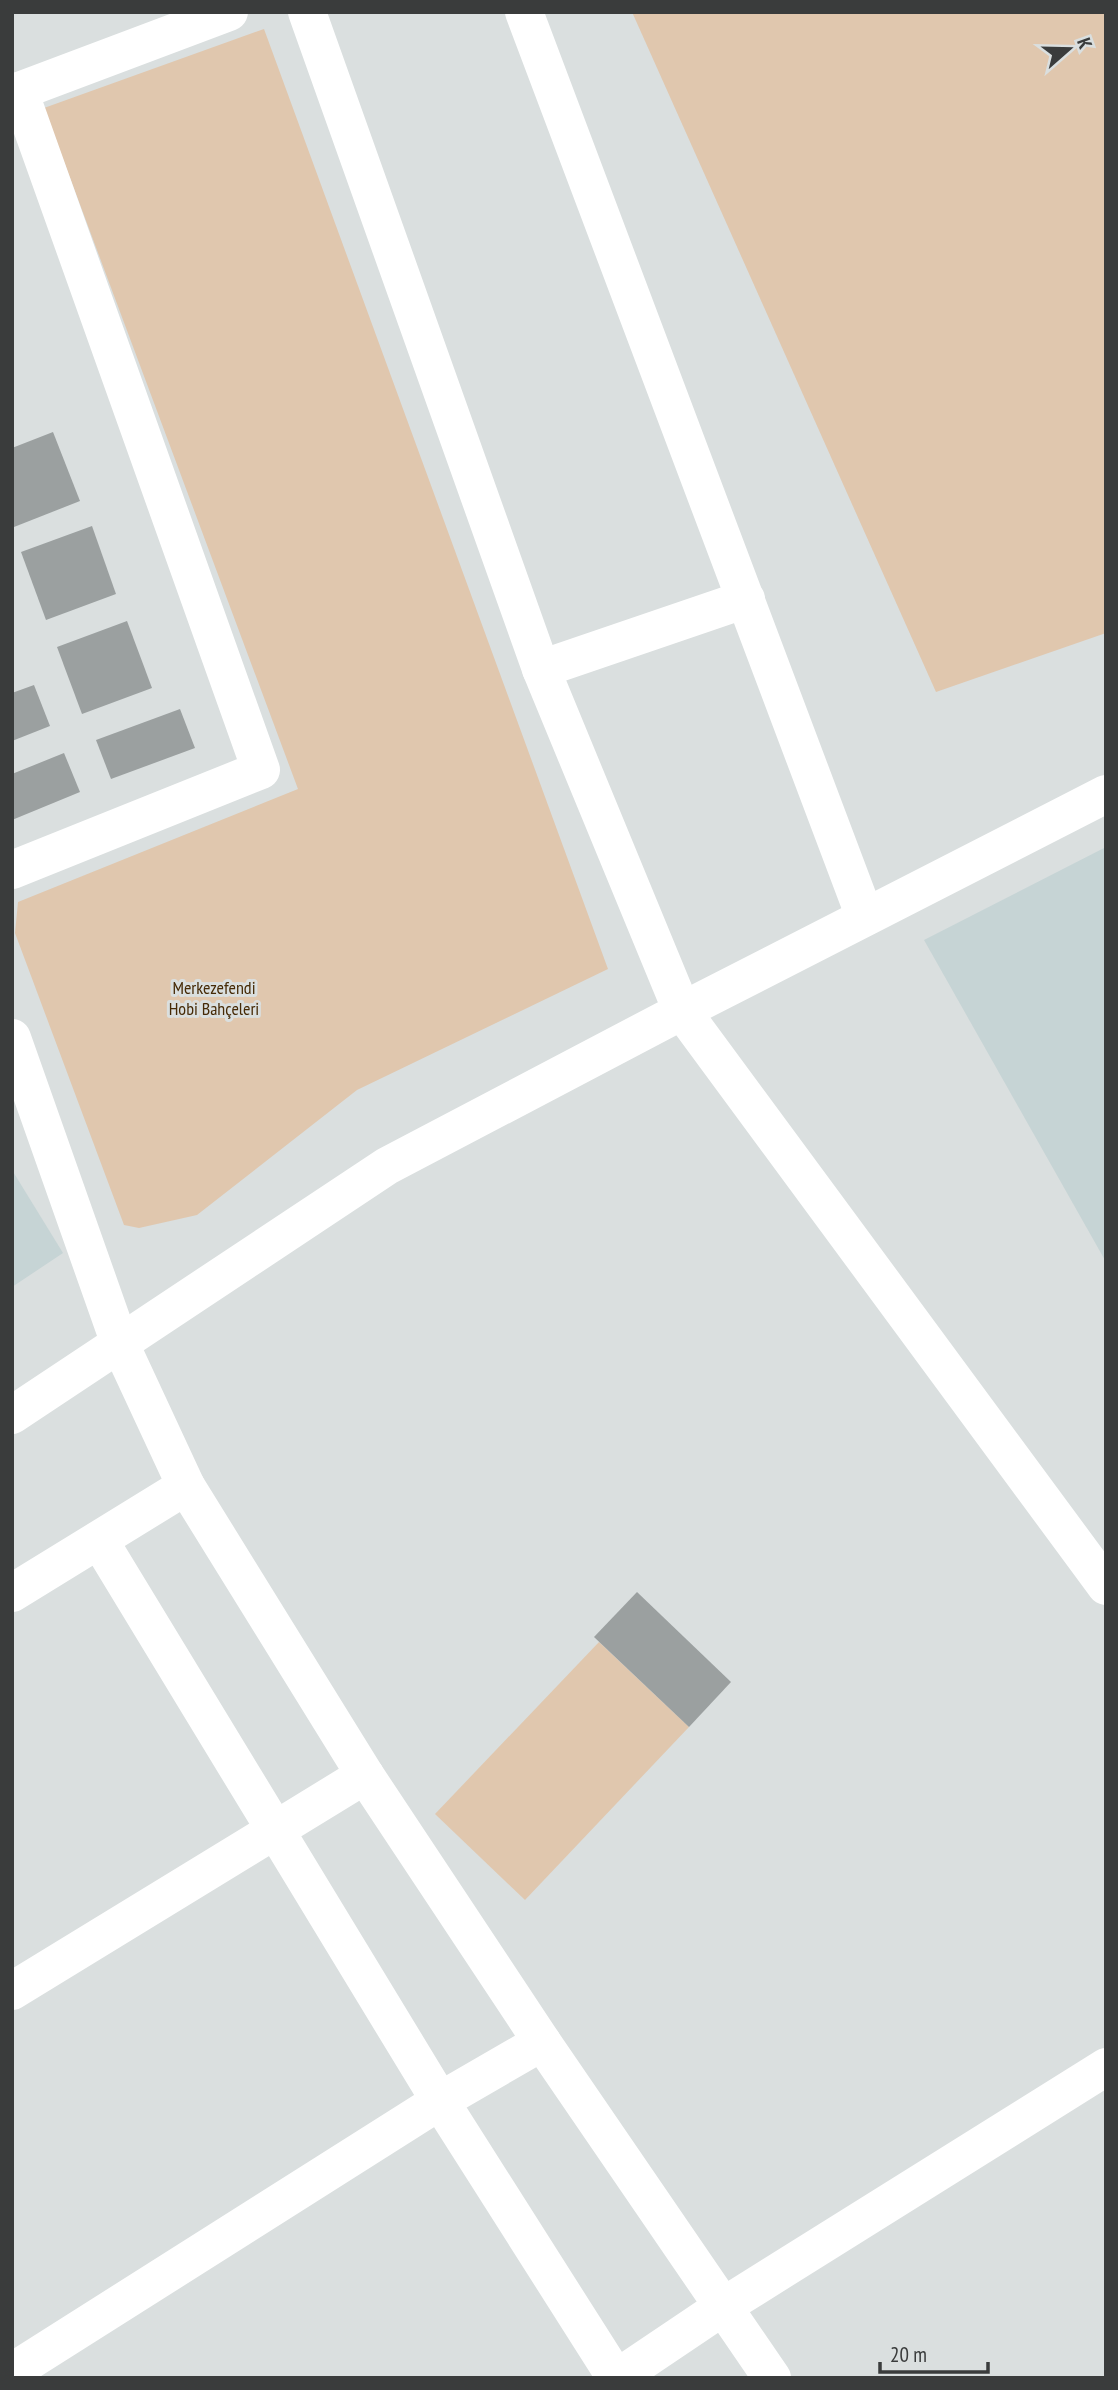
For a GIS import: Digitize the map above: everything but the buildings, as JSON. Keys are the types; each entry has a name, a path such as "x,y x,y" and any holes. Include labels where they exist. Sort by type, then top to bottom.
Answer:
{"street":[{"path":"12,870 261,770 16,92 229,12"},
{"path":"524,12 865,917"},
{"path":"302,14 541,669 682,1011 1106,1586"},
{"path":"541,669 746,599"},
{"path":"12,1415 387,1166 682,1011 1106,794"},
{"path":"12,1038 120,1344 186,1486 365,1775 542,2042 772,2378"},
{"path":"12,1593 186,1486"},
{"path":"99,1540 440,2101 616,2378 724,2306 1106,2067"},
{"path":"12,1991 365,1775"},
{"path":"12,2372 440,2101 542,2042"}],"shaded area":[{"path":"1106,847 1106,1262 924,940"},
{"path":"12,1170 63,1253 12,1287"}],"green space":[{"path":"632,12 1106,12 1106,633 936,692"},
{"name":"Merkezefendi Hobi Bahçeleri","path":"264,29 608,969 357,1090 197,1215 139,1228 124,1225 15,933 18,902 298,789 44,108"},
{"path":"599,1642 689,1727 525,1900 435,1814"}]}
